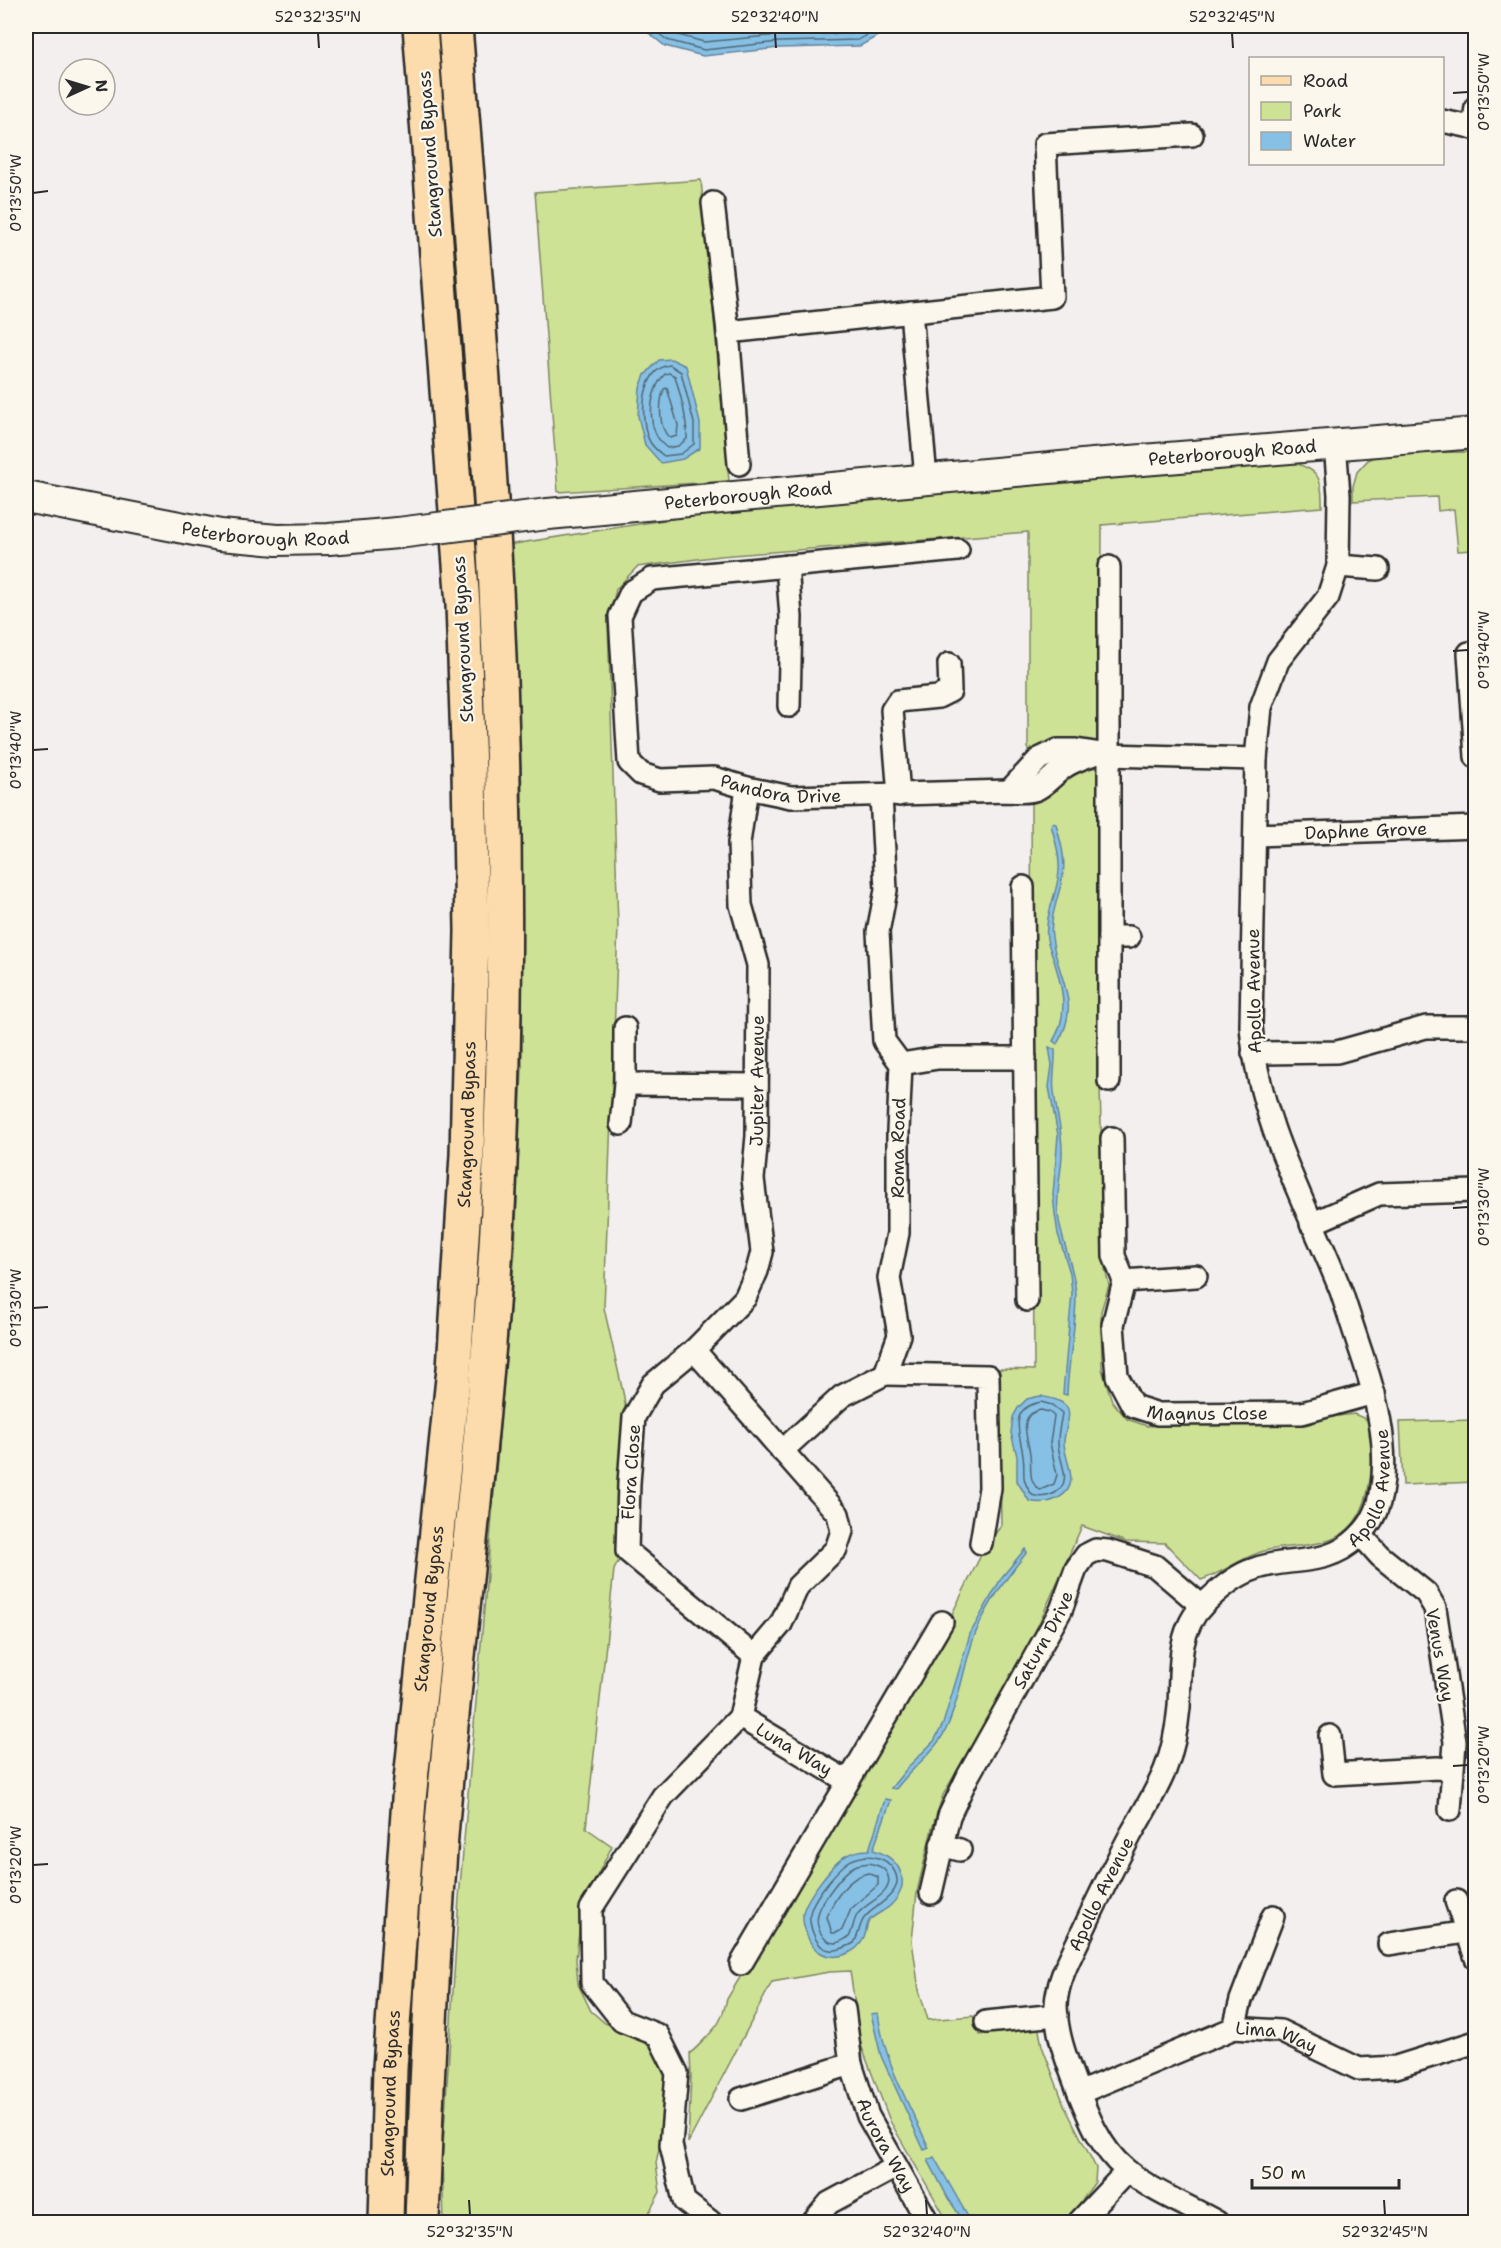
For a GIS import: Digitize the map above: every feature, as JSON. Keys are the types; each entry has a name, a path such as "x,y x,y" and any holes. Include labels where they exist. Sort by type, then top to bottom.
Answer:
{"main road":[{"name":"Stanground Bypass","path":"386,2223 390,2068 409,1799 454,1369 467,1155 472,931 463,605 420,26"},
{"name":"Stanground Bypass","path":"422,2223 428,2056 442,1833 478,1469 497,1228 503,1063 504,851 497,612 486,433 455,26"},
{"name":"Peterborough Road","path":"26,498 220,536 278,540 329,539 398,533 548,514 926,478 1476,433"}],"street":[{"path":"1444,121 1474,128 1476,106"},
{"path":"728,332 1052,297 1045,144 1192,135"},
{"path":"713,203 728,332 739,464"},
{"path":"911,312 926,478"},
{"name":"Apollo Avenue","path":"1217,2223 1149,2188 1117,2162 1105,2146 1079,2093 1059,2036 1056,2001 1066,1967 1103,1886 1164,1773 1172,1752 1177,1731 1183,1640 1191,1619 1218,1591 1247,1571 1263,1566 1319,1559 1335,1554 1348,1546 1361,1535 1377,1510 1381,1493 1384,1458 1374,1393 1341,1292 1311,1224 1265,1104 1253,1053 1251,1026 1256,759 1261,706 1278,661 1328,597 1338,566 1339,495 1335,443"},
{"name":"Pandora Drive","path":"958,550 652,579 631,592 620,616 629,762 641,774 660,780 714,778 747,788 791,797 1027,792 1041,788 1064,767 1101,755"},
{"path":"787,566 790,617 789,706"},
{"path":"1338,566 1378,569"},
{"path":"1109,567 1101,755 1119,937 1109,1081"},
{"path":"1469,653 1476,757"},
{"path":"948,664 950,691 938,697 898,701 892,710 886,890 878,932 884,1041 901,1064 938,1058 1025,1058"},
{"path":"1101,755 1256,759"},
{"name":"Jupiter Avenue","path":"694,1350 745,1298 757,1271 762,1252 753,1179 757,1136 758,965 741,905 740,843 747,788"},
{"name":"Daphne Grove","path":"1255,836 1476,827"},
{"path":"1023,887 1027,1300"},
{"path":"1253,1053 1337,1052 1426,1028 1476,1027"},
{"path":"621,1124 625,1084 625,1028"},
{"name":"Roma Road","path":"885,1374 899,1335 890,1278 898,1233 898,1131 901,1064"},
{"path":"625,1084 757,1085"},
{"path":"1112,1138 1114,1256 1124,1281 1196,1276"},
{"path":"1311,1224 1379,1194 1476,1191"},
{"name":"Magnus Close","path":"1124,1281 1113,1325 1117,1376 1133,1406 1158,1414 1302,1413 1374,1393"},
{"path":"694,1350 838,1514 842,1531 836,1549 798,1586 781,1623 753,1656 740,1717 663,1796 591,1909 592,1983 622,2021 658,2035 677,2073 671,2145 684,2201 711,2223"},
{"name":"Flora Close","path":"694,1350 653,1384 634,1417 627,1551 753,1656"},
{"path":"782,1451 842,1396 885,1374 988,1376 990,1488 981,1543"},
{"name":"Venus Way","path":"1361,1535 1380,1556 1426,1593 1435,1608 1455,1742 1450,1810"},
{"name":"Saturn Drive","path":"931,1893 950,1847 949,1816 968,1776 1061,1610 1076,1569 1086,1555 1096,1550 1108,1551 1155,1566 1202,1605"},
{"path":"741,1964 942,1622"},
{"name":"Luna Way","path":"740,1717 847,1781"},
{"path":"1330,1736 1334,1774 1437,1768 1452,1770"},
{"path":"1456,1901 1476,1958"},
{"path":"1234,2028 1241,2000 1273,1916"},
{"path":"1389,1944 1466,1932"},
{"name":"Aurora Way","path":"844,2008 851,2064 868,2116 928,2223"},
{"path":"986,2022 1057,2015"},
{"name":"Lima Way","path":"1079,2093 1234,2028 1280,2031 1359,2069 1396,2067 1476,2042"},
{"path":"741,2099 851,2064"},
{"path":"813,2223 829,2203 896,2167"},
{"path":"1079,2223 1127,2171"}],"green space":[{"path":"701,180 729,481 558,492 535,192"},
{"path":"1475,452 1475,582 1474,550 1458,551 1454,509 1438,511 1437,497 1353,501 1353,486 1357,472 1368,460 1385,453"},
{"path":"1288,461 1306,467 1317,475 1320,481 1322,507 1102,525 1101,742 1067,740 1028,752 1028,532 720,556 637,567 616,589 608,622 618,926 604,1308 627,1420 619,1520 619,1560 614,1570 586,1828 612,1846 582,1906 576,1959 578,1984 591,2011 605,2023 637,2035 654,2049 662,2062 666,2081 663,2129 656,2163 660,2192 644,2222 444,2222 442,2161 459,1898 515,1251 522,1067 522,787 508,545 689,516"},
{"path":"1101,767 1100,1088 1105,1269 1109,1285 1101,1311 1102,1369 1112,1401 1127,1419 1147,1426 1240,1422 1275,1424 1354,1414 1368,1420 1371,1473 1362,1509 1353,1524 1340,1535 1316,1544 1264,1551 1201,1580 1165,1543 1126,1542 1082,1526 1029,1646 943,1795 932,1829 917,1892 912,1941 919,1990 928,2020 973,2016 980,2035 1038,2025 1042,2046 1065,2107 1096,2168 1095,2182 1067,2222 948,2222 890,2121 861,2045 850,1971 829,1972 772,1982 688,2143 690,2053 719,2022 727,1999 895,1718 949,1620 985,1547 1001,1526 999,1369 1034,1370 1031,803 1047,795 1072,773"},
{"path":"1475,1420 1475,1482 1403,1485 1400,1422"}],"water":[{"path":"640,26 895,26 860,46 780,48 703,56 665,46"},
{"path":"671,359 686,366 700,423 700,448 683,459 661,463 645,445 638,416 640,388 645,375 659,360"},
{"path":"1056,824 1061,843 1064,868 1051,929 1068,1002 1068,1015 1057,1044 1053,1041 1061,1020 1063,999 1047,941 1047,921 1059,871 1058,853 1051,825"},
{"path":"1049,1047 1055,1050 1054,1086 1062,1147 1058,1214 1076,1295 1067,1395 1063,1394 1072,1294 1070,1273 1058,1234 1053,1195 1058,1135 1049,1087 1052,1065"},
{"path":"1040,1396 1054,1399 1068,1409 1064,1442 1071,1479 1070,1486 1060,1497 1041,1503 1029,1501 1017,1481 1017,1456 1011,1433 1013,1417 1018,1408 1027,1399"},
{"path":"1025,1549 1027,1552 984,1614 974,1637 956,1704 944,1734 896,1789 891,1788 934,1741 943,1724 970,1634 1002,1577"},
{"path":"885,1799 891,1800 873,1850 890,1858 900,1872 902,1880 898,1897 869,1921 864,1938 851,1952 839,1956 821,1953 807,1936 803,1918 805,1907 821,1881 841,1859 852,1853 869,1850"},
{"path":"878,2013 892,2066 929,2148 924,2150 881,2056 871,2014"},
{"path":"934,2157 971,2222 964,2222 948,2198 928,2160"}]}
